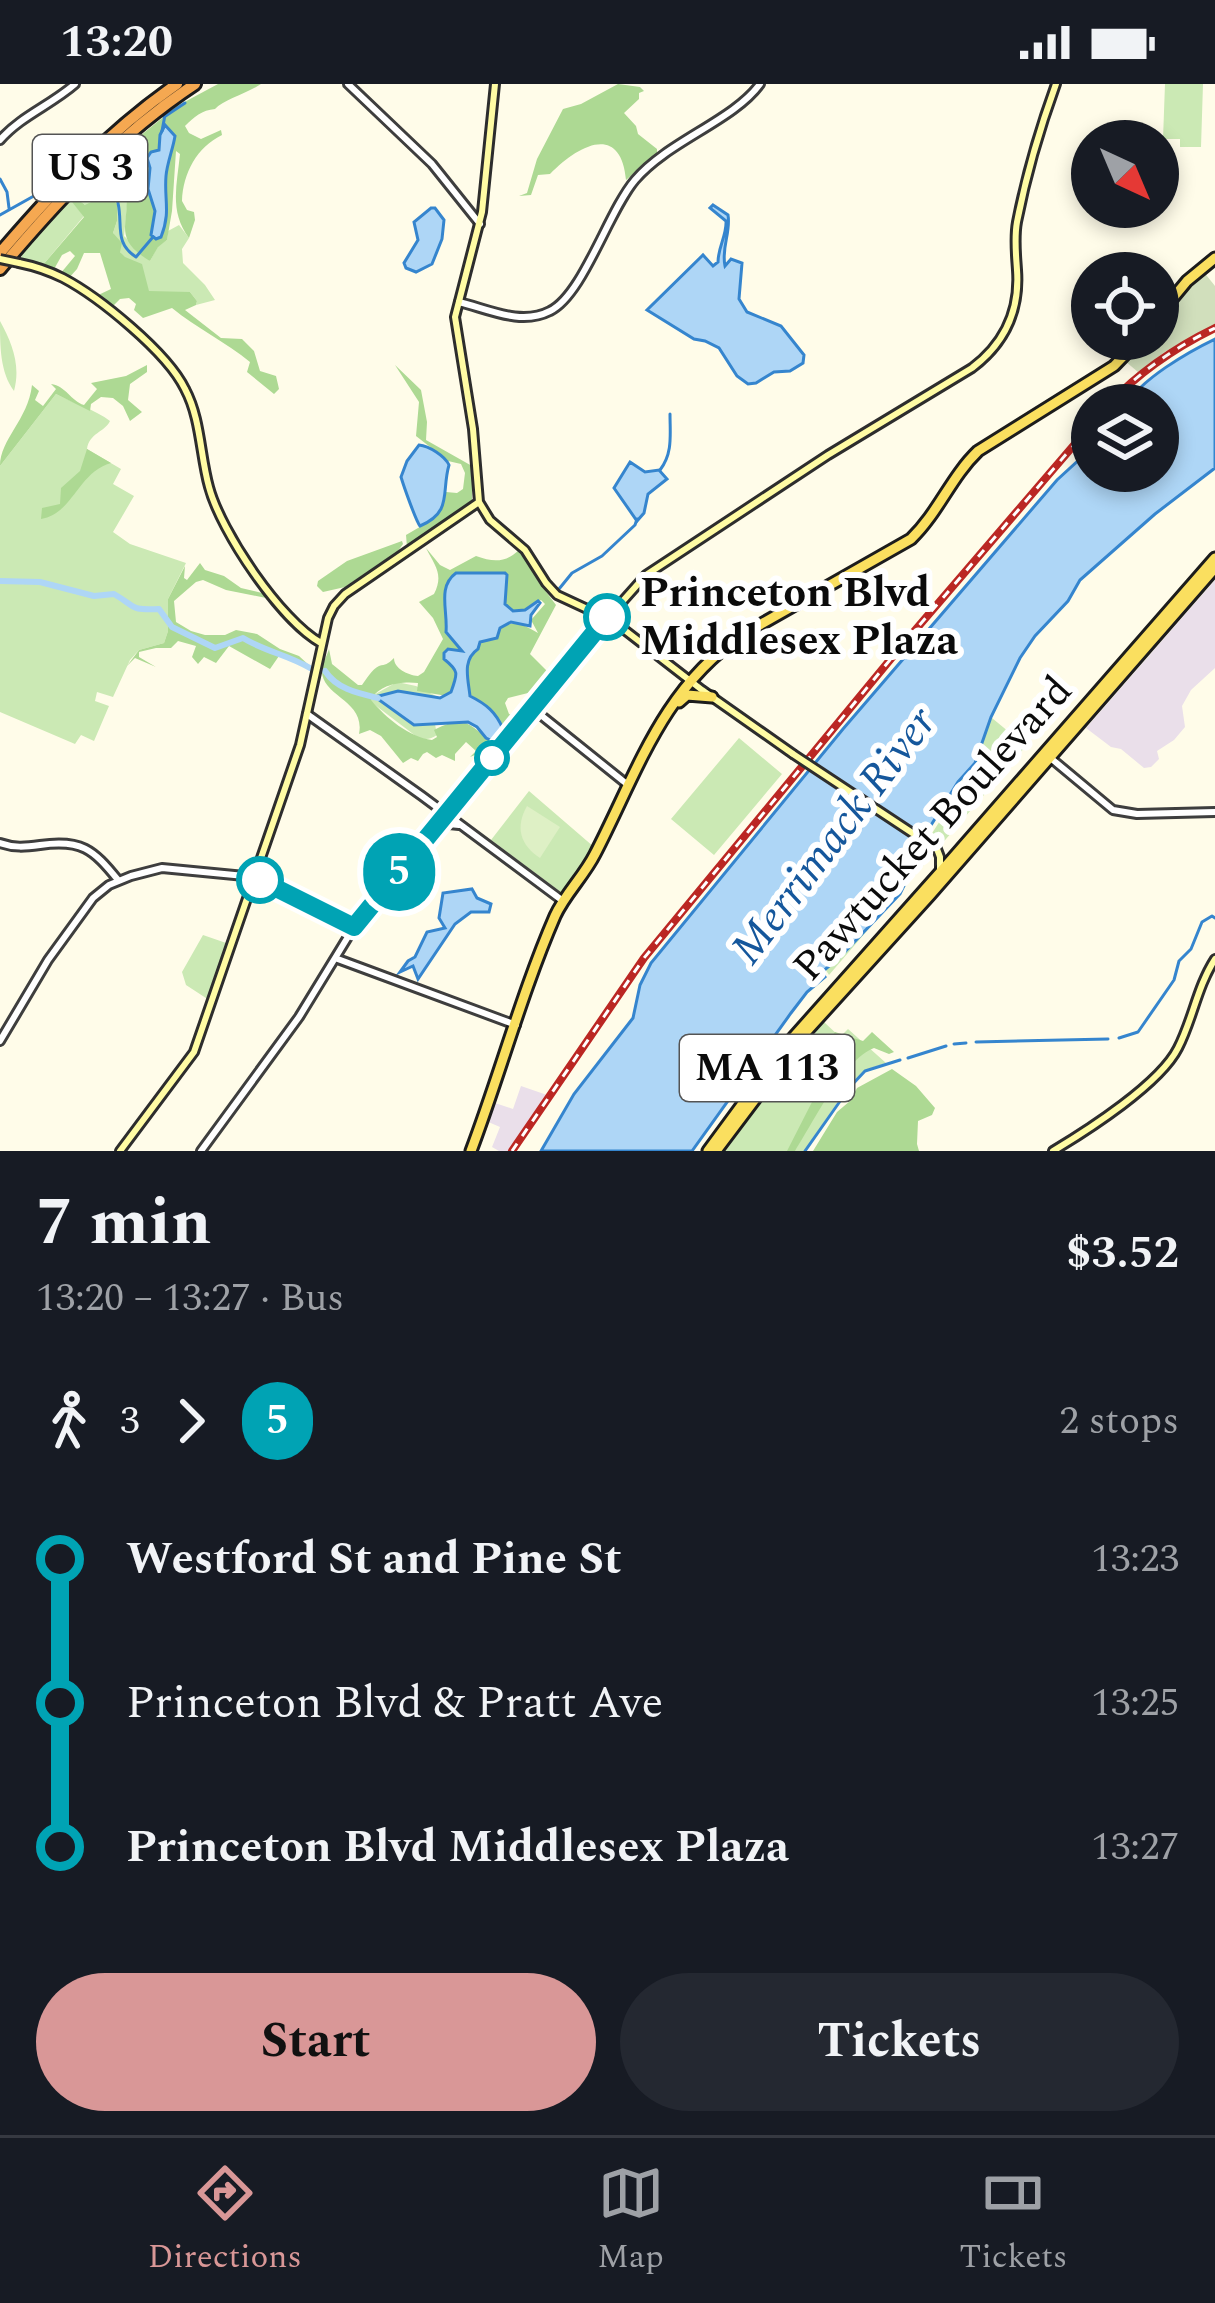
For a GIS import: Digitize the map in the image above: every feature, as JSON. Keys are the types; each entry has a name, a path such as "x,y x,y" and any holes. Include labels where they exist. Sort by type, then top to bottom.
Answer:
{"highway":[{"name":"US 3","path":"0,260 51,194 93,152 177,84"},
{"name":"US 3","path":"0,260 106,152 195,84"}],"main road":[{"path":"495,84 482,212 458,301 455,331 473,429 479,502 490,520 525,550 557,595 607,617 793,754 955,861"},
{"path":"255,878 354,927 646,575 991,352 1005,334 1018,293 1017,221 1056,84"},
{"path":"1179,290 1215,258"},
{"path":"0,260 46,270 73,283 164,356 191,403 210,492 227,531 288,615 321,643"},
{"path":"471,1149 552,923 596,853 659,724 691,681 729,644 911,539 978,451 1120,360"},
{"path":"120,1151 194,1052 300,745 328,618 345,594 479,502"},
{"name":"Pawtucket Boulevard","path":"712,1151 804,1034 1215,557"},
{"name":"Pawtucket Boulevard","path":"1047,755 1215,568"},
{"path":"707,665 702,684 712,697"},
{"path":"659,724 684,696 712,697"},
{"path":"932,882 940,869 934,848"},
{"name":"Pawtucket Boulevard","path":"712,1151 782,1049 955,861"},
{"path":"1053,1151 1146,1085 1170,1060 1215,959"}],"street":[{"path":"0,140 17,122 75,84"},
{"path":"348,84 432,164 480,224"},
{"path":"458,301 526,317 547,313 560,304 635,180 657,158 744,101 760,84"},
{"path":"470,213 477,217 482,212"},
{"path":"532,708 628,785"},
{"path":"307,714 563,901"},
{"path":"1047,755 1112,810 1215,812"},
{"path":"434,829 463,825"},
{"path":"0,843 81,846 118,880"},
{"path":"0,1041 48,960 103,889 162,868 255,878"},
{"path":"201,1151 299,1017 354,927"},
{"path":"334,958 516,1025"}],"shaded area":[{"path":"1215,580 1215,668 1191,690 1182,706 1185,727 1157,751 1159,759 1151,767 1144,768 1086,728"},
{"path":"521,1086 547,1095 510,1151 499,1151 492,1147 500,1127 486,1121 492,1102 513,1109"}],"green space":[{"path":"218,84 261,84 202,112 185,126 201,139 221,130 222,135 199,154 185,181 182,201 194,212 195,220 189,238 177,208 180,154 176,151 167,240 150,261 126,235 124,182 93,174 177,106"},
{"path":"618,84 644,91 624,113 657,153 626,180 616,151 597,144 573,154 550,174 538,175 531,195 519,196 527,193 537,159 563,109"},
{"path":"1165,84 1203,84 1201,147 1180,147 1179,120 1164,120"},
{"path":"93,174 124,182 128,197 124,236 150,261 167,240 168,231 179,225 189,238 182,249 183,263 215,300 196,305 190,292 149,292 120,252 113,233 117,221 74,197 71,201 84,216 42,266 21,260 23,249"},
{"path":"74,196 85,205 112,199 117,204 113,233 122,243 120,252 142,264 149,291 190,292 196,305 185,310 221,338 242,339 254,351 260,371 276,376 279,389 274,394 247,372 250,362 172,308 143,318 129,298 120,299 110,309 94,297 111,289 100,253 84,253 68,279 60,274 75,256 70,251 53,271 42,266 84,217 71,201"},
{"path":"1203,271 1215,286 1215,325 1179,344 1179,298"},
{"path":"0,321 14,354 14,391 3,367"},
{"path":"1126,360 1154,360 1138,372"},
{"path":"147,365 147,372 130,384 128,400 142,412 130,421 113,398 101,397 90,411 56,394 0,466 32,385 39,391 35,400 43,406 56,389 51,384 84,405 97,389 91,383 126,376"},
{"path":"395,365 421,390 426,440 472,466 472,500 407,547 406,535 437,513 446,492 463,489 465,473 461,464 448,461 416,436 419,402"},
{"path":"56,394 110,421 87,449 121,469 113,484 134,496 113,532 130,544 186,563 168,599 164,643 139,650 113,697 97,692 95,701 109,706 94,741 81,735 75,744 0,712 0,466"},
{"path":"87,449 111,463 91,475 61,509 41,519 42,508 60,504 61,488 80,471"},
{"path":"402,541 398,551 345,587 323,592 317,586 347,561"},
{"path":"426,548 450,570 476,556 498,560 521,552 556,605 530,654 547,671 540,690 508,698 509,714 519,718 501,739 496,717 469,693 467,661 480,642 497,638 506,625 520,624 538,633 531,620 545,604 541,600 513,611 505,604 505,573 462,572 446,632 462,652 448,649 444,653 456,671 451,692 447,696 417,691 418,683 405,683 385,687 371,700 415,735 432,740 437,737 434,730 461,722 495,747 470,757 476,751 466,742 455,761 427,752 418,761 411,758 403,763 381,736 370,730 359,734 356,713 328,686 322,668 329,649 332,664 358,685 376,667 394,658 406,673 418,676 424,672 443,639 419,602 434,594 438,581"},
{"path":"200,563 205,570 271,599 203,580 174,601 176,622 205,635 236,630 257,634 311,667 279,656 270,669 229,646 216,663 204,657 198,664 192,657 196,646 178,641 171,648 139,652 139,657 156,667 135,658 127,666 139,650 164,643 168,599 185,566 187,580"},
{"path":"397,682 440,698 398,691 376,697 411,720 435,724 437,735 417,737 371,702 370,697"},
{"path":"992,718 1026,746 829,975 824,967 913,863 952,802"},
{"path":"739,738 782,774 714,855 671,819"},
{"path":"529,791 594,847 562,893 491,840"},
{"path":"527,806 560,827 540,858 522,835"},
{"path":"203,935 229,944 209,1000 186,985 182,972"},
{"path":"824,1022 840,1037 848,1029 886,1063 865,1070 848,1087 804,1151 724,1151 772,1085"},
{"path":"835,1032 863,1041 872,1032 894,1052 874,1048 863,1054 830,1093 795,1151 787,1151 836,1055 837,1045 831,1037"},
{"path":"892,1069 935,1108 932,1115 918,1121 919,1151 813,1151 857,1088"}],"water":[{"path":"165,125 175,136 166,176 166,220 156,239 151,235 155,211 148,189 147,158 159,150"},
{"path":"713,205 728,215 725,266 731,259 742,263 739,299 747,312 781,326 804,355 803,363 790,371 774,372 756,383 748,384 737,376 719,348 694,339 647,310 703,255 713,266 718,262 726,221 710,208"},
{"path":"431,208 444,220 442,239 432,264 416,272 404,263 418,240 414,222"},
{"name":"Merrimack River","path":"1215,339 1215,468 1080,580 1068,601 1035,636 991,717 975,763 923,838 900,894 822,972 825,977 807,992 692,1151 541,1151 574,1094 633,1018 640,985 651,963 1057,480 1071,467 1071,492 1179,492 1179,384 1145,384"},
{"path":"419,445 436,452 449,465 442,508 420,526 401,477"},
{"path":"630,462 645,472 659,470 667,479 648,494 637,521 614,488"},
{"path":"456,573 505,573 505,604 513,611 540,603 530,626 511,622 500,628 497,638 480,642 468,664 470,696 490,709 503,729 497,743 468,722 414,725 375,697 398,691 440,698 451,692 456,673 444,653 462,651 446,632 445,600 447,585"},
{"path":"472,889 477,898 491,904 489,912 471,912 455,924 418,979 413,966 400,972 415,957 427,932 445,928 439,918 443,893"}],"waterway":[{"path":"164,117 185,103"},
{"path":"162,131 165,115"},
{"path":"78,190 97,175 110,175 129,252 136,257 153,237"},
{"path":"0,215 41,192 55,176"},
{"path":"0,179 9,208"},
{"path":"660,470 669,450 670,414"},
{"path":"559,589 572,573 602,556 637,519"},
{"path":"0,581 40,582 94,596 114,594 138,608 159,609 172,627 215,648 243,638 310,668"},
{"path":"325,671 342,686 378,698"},
{"path":"1119,1038 1138,1032 1174,980 1179,961 1191,949 1202,922 1215,918"},
{"path":"976,1042 1108,1039"},
{"path":"954,1044 966,1043"},
{"path":"908,1058 946,1046"},
{"path":"805,1151 865,1071 900,1060"}],"railway":[{"path":"1130,384 1215,328"},
{"path":"512,1151 644,958 1071,448"}],"bus line":[{"name":"5","path":"260,880 354,927 607,617"}],"place":[{"name":"Princeton Blvd Middlesex Plaza","path":"607,617"}]}
